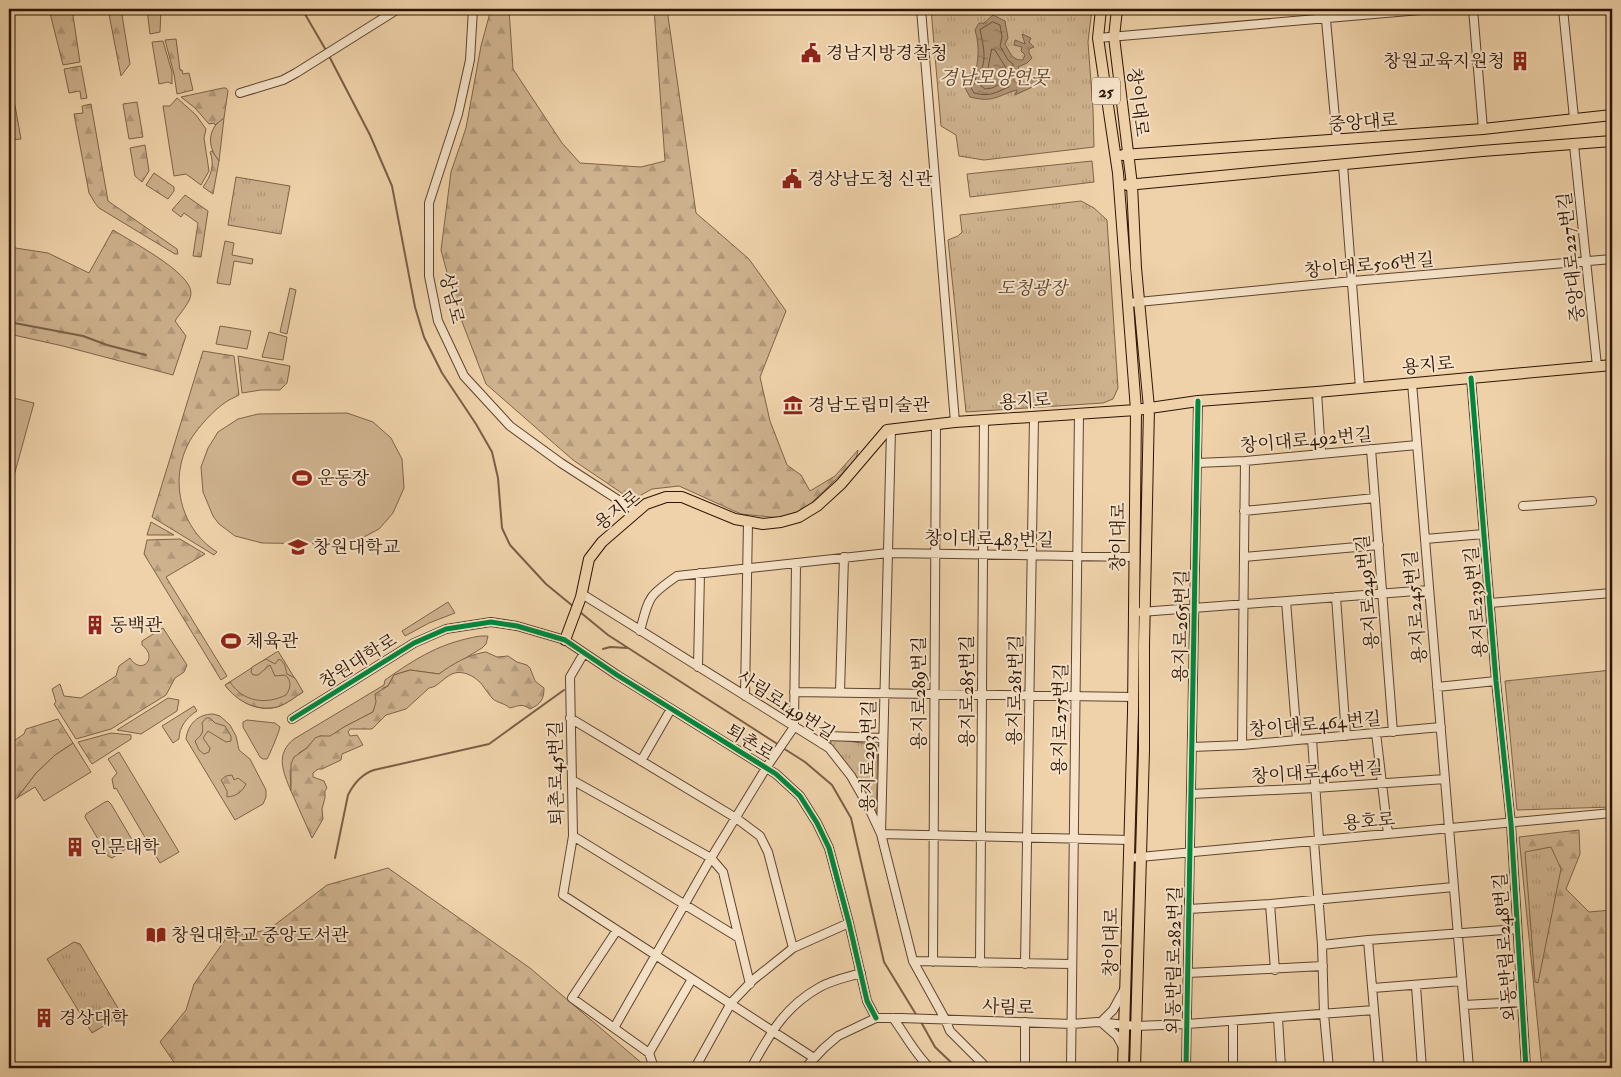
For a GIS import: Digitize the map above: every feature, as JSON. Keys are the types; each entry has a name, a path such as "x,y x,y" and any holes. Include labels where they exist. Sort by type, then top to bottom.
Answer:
{"main road":[{"name":"창이대로","path":"1101,9 1098,38 1118,173 1136,410 1134,557 1139,612 1144,750 1141,857 1131,1025 1124,1049 1123,1068"},
{"name":"창이대로","path":"1117,9 1114,37 1132,185 1149,408 1133,698 1126,986 1135,1068"},
{"name":"중앙대로","path":"1116,154 1128,155 1337,140 1612,115"},
{"path":"1119,187 1482,151 1612,141"},
{"name":"용지로","path":"565,640 581,596 589,559 602,542 646,504 666,497 682,497 735,519 763,524 800,517 817,506 840,484 887,430 955,422 1136,410 1198,401 1612,365"}],"street":[{"path":"240,93 283,80 340,47 398,9"},
{"name":"상남로","path":"473,9 470,60 458,114 429,203 429,276 438,320 464,376 510,426 561,464 637,512"},
{"path":"922,9 955,422"},
{"path":"1325,9 1337,140"},
{"path":"1098,38 1432,9"},
{"path":"1473,9 1483,128"},
{"path":"1562,9 1574,118"},
{"name":"중앙대로227번길","path":"1574,145 1597,366"},
{"path":"1343,165 1360,388"},
{"name":"창이대로506번길","path":"1128,303 1353,281 1612,259"},
{"name":"용지로239번길","path":"1471,378 1496,681 1511,824"},
{"name":"용지로245번길","path":"1412,383 1469,1068"},
{"path":"1317,392 1321,454"},
{"name":"용지로265번길","path":"1189,853 1198,401"},
{"name":"용지로275번길","path":"1072,1024 1079,414"},
{"name":"용지로281번길","path":"1026,964 1034,417"},
{"name":"용지로285번길","path":"980,963 984,420"},
{"name":"용지로289번길","path":"933,962 936,424"},
{"name":"용지로293번길","path":"891,430 881,834 1130,840"},
{"name":"창이대로492번길","path":"1197,462 1245,461 1417,444"},
{"name":"용지로249번길","path":"1371,449 1394,732"},
{"path":"1242,745 1245,461"},
{"path":"1244,511 1375,498"},
{"path":"1523,506 1592,501"},
{"path":"745,696 748,521"},
{"path":"1425,539 1484,534"},
{"path":"1244,557 1379,545"},
{"name":"창이대로483번길","path":"640,631 648,602 656,591 677,576 888,552 1134,557"},
{"path":"840,692 844,557"},
{"path":"614,1028 711,858 792,729 796,563"},
{"path":"698,667 700,573"},
{"path":"1139,612 1429,590"},
{"name":"용지로239번길","path":"1490,603 1612,593"},
{"name":"사림로149번길","path":"581,596 745,696 792,729 829,748 851,776 881,834 912,961 950,1031 987,1068"},
{"path":"1336,597 1346,736"},
{"path":"1286,601 1297,740"},
{"name":"창원대학로","path":"292,719 414,643 446,629 490,622 517,626 565,640 584,653"},
{"name":"퇴촌로","path":"584,653 671,709 768,766 800,796 817,823 829,848 867,1001 876,1018"},
{"name":"퇴촌로45번길","path":"584,653 570,677 573,836 563,895 617,930"},
{"path":"1437,687 1496,681"},
{"path":"794,692 1133,698"},
{"path":"641,761 671,709"},
{"path":"570,718 736,818 760,836 768,852 793,948"},
{"name":"창이대로464번길","path":"1192,747 1242,745 1441,728"},
{"path":"1376,733 1388,834"},
{"path":"822,744 827,736 883,738"},
{"path":"1312,739 1318,900 1329,1068"},
{"name":"창이대로460번길","path":"1191,794 1315,788 1445,778"},
{"path":"572,780 711,858 723,872 750,984"},
{"name":"용호로","path":"1129,858 1449,828 1511,824 1612,813"},
{"name":"외동반림로248번길","path":"1511,824 1526,1068"},
{"path":"573,836 739,938"},
{"name":"외동반림로282번길","path":"1186,1068 1189,853"},
{"path":"1189,909 1270,904 1454,887"},
{"path":"1270,904 1275,970"},
{"path":"695,1068 731,1003 750,984 793,948 849,924"},
{"path":"1322,945 1517,929"},
{"path":"654,1068 649,1053 572,998 617,930 814,1058"},
{"path":"1368,940 1379,1068"},
{"path":"912,961 1072,964"},
{"path":"1188,973 1275,970 1323,966"},
{"path":"750,1068 772,1030 792,1008 821,986 861,973"},
{"path":"649,1053 692,978"},
{"path":"1373,988 1462,981"},
{"path":"1124,1049 1117,1036 1101,1022 1113,1010 1126,986"},
{"path":"1416,986 1422,1068"},
{"path":"1464,1005 1522,1002"},
{"name":"사림로","path":"897,1018 1072,1024 1101,1022 1131,1025 1187,1024 1374,1010"},
{"path":"805,1068 838,1036 876,1018 897,1018 921,1059 930,1068"},
{"path":"1278,1018 1281,1068"},
{"path":"1233,1021 1233,1068"},
{"path":"1025,1022 1025,1068"},
{"path":"1071,1068 1072,1024"}],"green space":[{"path":"49,9 72,9 80,62 63,65"},
{"path":"108,9 121,9 130,64 121,76"},
{"path":"147,9 161,9 160,32 150,34"},
{"path":"491,9 509,9 513,69 562,143 580,163 641,167 665,161 654,9 667,9 696,213 749,259 786,311 760,377 770,421 787,465 801,475 810,491 835,476 858,450 856,460 805,509 780,518 741,514 679,486 652,489 632,500 573,460 486,384 456,306 441,250 451,172 466,128 481,46"},
{"path":"931,9 1092,9 1088,42 1094,147 984,160 959,156 956,135 941,126"},
{"path":"176,39 180,70 182,70 183,74 189,73 193,90 177,94 165,40"},
{"path":"163,41 172,72 172,84 168,82 159,84 152,42"},
{"path":"81,66 87,98 81,99 80,91 69,93 64,69"},
{"path":"9,72 21,139 9,140"},
{"path":"226,88 228,91 224,118 215,125 214,123 209,124 195,108 181,97"},
{"path":"177,98 196,115 206,129 204,138 209,171 201,185 186,174 174,176 163,106 170,106"},
{"path":"137,102 143,137 129,139 123,104"},
{"path":"91,104 108,201 177,249 178,254 175,254 99,208 89,193 74,114 83,113 82,106"},
{"path":"224,118 219,161 212,150 211,138 214,127"},
{"path":"145,145 149,171 142,182 135,176 130,148"},
{"path":"212,151 219,161 213,194 203,187 211,170 210,152"},
{"path":"1092,161 1094,182 970,197 967,174"},
{"path":"154,173 174,187 174,191 168,199 146,185"},
{"path":"236,177 290,186 281,234 228,225"},
{"path":"185,195 208,211 201,257 193,256 198,223 184,213 181,217 172,210"},
{"name":"도청광장","path":"1081,201 1094,208 1107,220 1118,388 1113,399 1103,403 966,412 948,240 962,232 960,215"},
{"path":"113,230 171,267 188,285 191,296 175,321 186,336 173,375 9,334 9,247 48,253 89,273"},
{"path":"225,241 234,243 232,255 253,259 252,264 234,261 230,285 217,283"},
{"path":"290,288 296,290 287,334 280,332"},
{"path":"220,326 251,331 247,349 216,344"},
{"path":"269,332 287,337 283,360 262,357"},
{"path":"203,351 234,356 239,395 219,407 202,424 186,448 181,464 180,497 185,513 203,541 217,552 214,555 152,517"},
{"path":"238,356 290,366 287,383 280,390 242,393"},
{"path":"9,397 34,403 9,494"},
{"name":"운동장","path":"347,413 373,422 391,438 402,459 404,488 393,513 379,529 360,539 339,544 262,543 235,536 219,524 213,516 203,492 201,467 208,448 218,432 238,419 258,414"},
{"path":"151,522 174,535 147,535"},
{"path":"180,539 205,554 166,577 227,676 221,680 144,554 147,540"},
{"path":"448,602 455,613 429,623 405,636 402,631"},
{"path":"163,628 187,665 184,672 175,678 166,695 111,729 76,739 54,704 56,702 52,689 60,684 64,696 81,698 116,676 119,666 130,658 134,663 143,665 149,660 149,655 142,645 142,641"},
{"path":"480,636 488,636 486,644 482,648 439,674 410,670 394,675 388,686 383,688 373,712 344,727 330,737 320,736 313,741 299,753 290,771 291,791 282,764 284,751 294,739 384,685 385,680 408,664 441,647"},
{"path":"278,651 303,692 289,701 272,708 257,707 242,701 225,685"},
{"path":"486,652 497,657 508,656 517,662 527,665 535,681 544,688 539,703 530,709 522,706 510,708 493,699 473,677 460,672 429,688 406,709 386,715 372,729 350,729 348,732 350,736 357,735 363,745 342,754 341,760 318,769 313,773 313,777 324,781 327,788 322,809 323,819 312,838 291,791 291,764 294,757 307,748 315,738 330,736 373,712 376,702 375,694 388,686 394,675 410,670 439,674 461,660"},
{"path":"266,659 275,664 279,659 283,662 287,674 295,678 303,692 280,706 264,708 242,701 225,685 230,682 241,694 255,700 271,700 286,695 290,687 289,679 285,675 275,676 270,665 258,675 253,675 251,672 252,667"},
{"path":"1612,670 1612,807 1517,810 1505,681"},
{"path":"168,698 179,700 177,711 141,734 117,730"},
{"path":"194,706 197,711 184,723 180,730 179,739 173,743 162,726"},
{"path":"213,714 220,716 230,725 236,736 239,750 250,759 266,790 263,804 235,820 186,739 191,724 198,718"},
{"path":"206,718 210,718 215,723 225,726 231,736 231,741 226,742 208,731 203,738 210,748 209,752 204,754 199,750 195,741 202,733 202,723"},
{"path":"58,719 73,743 55,755 36,773 14,800 9,792 9,744 24,734 26,729"},
{"path":"247,720 275,723 280,727 267,759 260,757 243,727 243,722"},
{"path":"111,733 131,735 131,739 92,764 78,742"},
{"path":"831,739 878,745 876,814 830,743"},
{"path":"73,743 91,772 44,801 35,787 17,798 36,773 55,755"},
{"path":"119,752 179,852 160,863 116,788 114,789 112,779 117,773 108,759"},
{"path":"232,775 234,780 238,778 246,784 239,793 227,797 227,791 221,780 226,776"},
{"path":"108,801 111,804 134,843 112,858 108,856 85,817 86,814"},
{"path":"1579,830 1580,854 1566,889 1589,912 1612,910 1612,1068 1542,1068 1519,837"},
{"path":"1551,847 1561,869 1538,983 1535,982 1525,852"},
{"path":"388,868 530,968 644,1065 645,1068 178,1068 160,1042 186,1010 194,984 227,937 268,930 327,885"},
{"path":"74,942 80,944 122,1015 92,1033 47,959"}],"water":[{"name":"경남모양연못","path":"993,15 1005,21 1008,38 1005,44 1016,59 1023,60 1025,55 1021,51 1022,47 1014,45 1015,40 1025,44 1022,34 1031,38 1029,42 1034,47 1029,49 1032,58 1027,63 1018,67 1021,76 1014,76 1014,81 1018,84 1022,82 1028,83 1028,74 1039,78 1036,83 1039,84 1015,95 1017,90 995,98 978,99 970,97 964,86 971,81 969,74 976,70 978,50 975,30 979,23 984,23"}],"waterway":[{"path":"302,9 327,52"},
{"path":"329,56 370,135 392,186 415,307 424,337 442,373 492,452 498,478 502,528 510,545 546,584 574,607"},
{"path":"9,322 83,336 107,345 146,355"},
{"path":"580,612 608,635 779,745"},
{"path":"603,649 610,647 628,648"},
{"path":"335,858 348,795 362,777 374,770 489,744 564,690"},
{"path":"783,748 805,762 832,785 851,818 884,962 917,1016"},
{"path":"921,1022 935,1047 957,1068"}],"cycle path":[{"path":"1471,378 1496,681 1511,824 1526,1068"},
{"path":"1186,1068 1198,401"},
{"path":"292,719 414,643 446,629 491,622 517,626 565,640 617,675 776,774 800,796 817,823 829,848 867,1001 876,1018"}],"place":[{"name":"경남지방경찰청","path":"811,53"},
{"name":"창원교육지원청","path":"1520,61"},
{"name":"경상남도청 신관","path":"792,179"},
{"name":"경남도립미술관","path":"793,405"},
{"name":"운동장","path":"302,478"},
{"name":"창원대학교","path":"298,547"},
{"name":"동백관","path":"95,625"},
{"name":"체육관","path":"231,641"},
{"name":"인문대학","path":"75,847"},
{"name":"창원대학교 중앙도서관","path":"156,935"},
{"name":"경상대학","path":"44,1018"}]}
